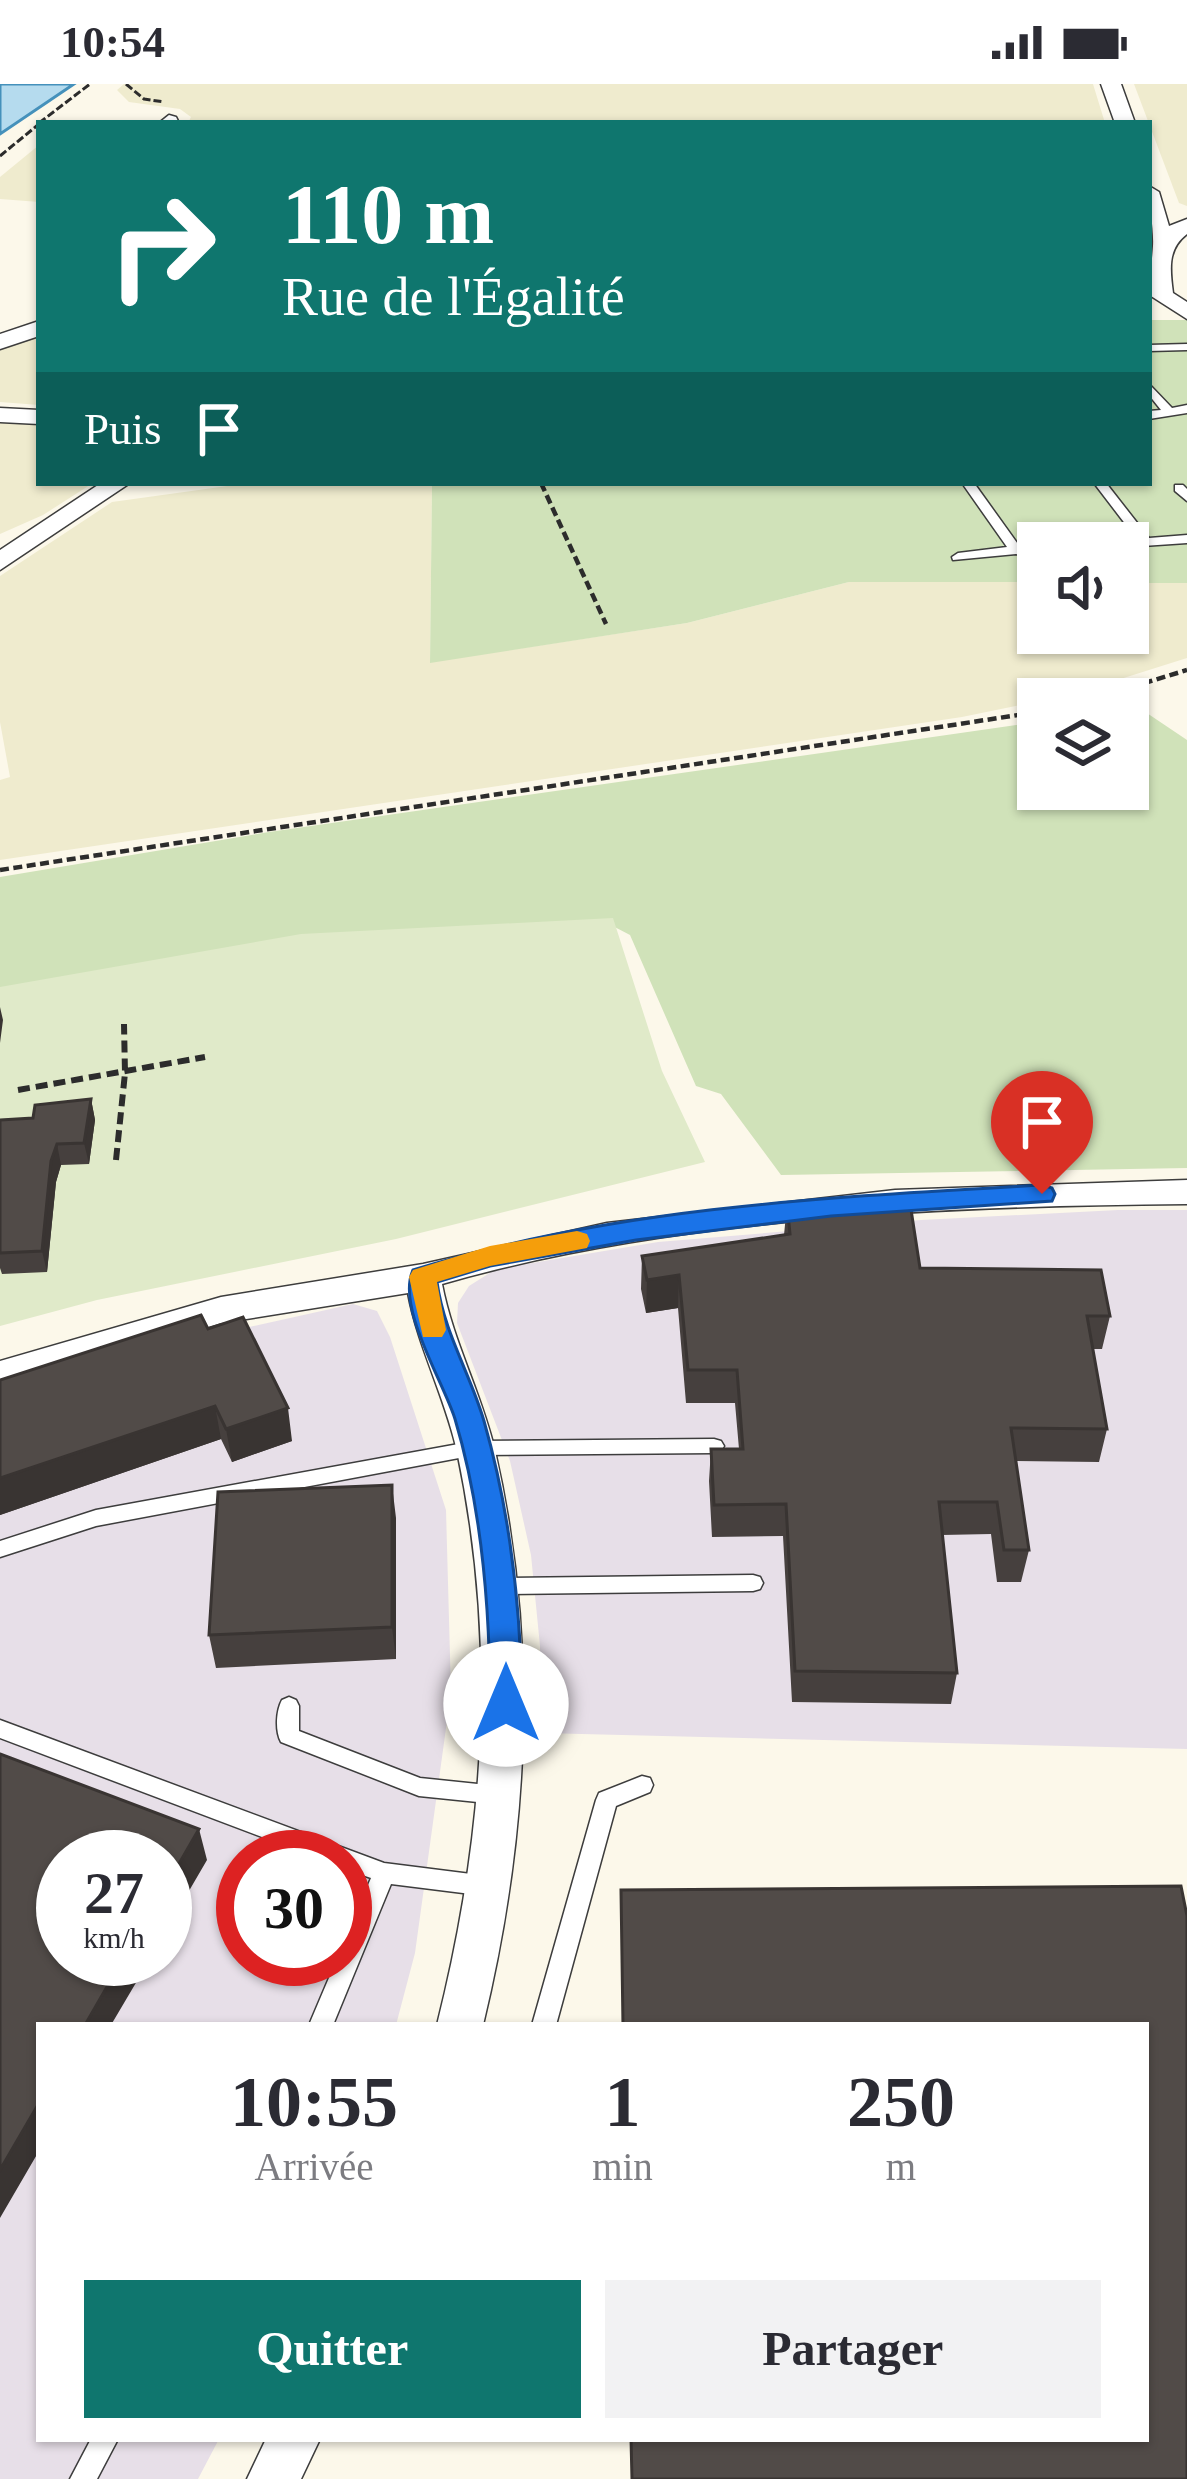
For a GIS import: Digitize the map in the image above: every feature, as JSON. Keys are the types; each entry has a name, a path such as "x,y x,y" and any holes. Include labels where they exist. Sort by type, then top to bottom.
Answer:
{"street":[{"path":"1112,84 1124,120"},
{"path":"1152,201 1163,241 1154,284 1162,296 1186,312"},
{"path":"1157,217 1187,224"},
{"path":"1163,241 1187,224"},
{"path":"1152,313 1186,312"},
{"path":"0,342 36,329"},
{"path":"0,415 36,417"},
{"path":"0,562 114,486"},
{"path":"0,1375 221,1310 423,1277 490,1256 636,1230 831,1206 952,1197 1187,1192"},
{"path":"423,1277 429,1322 476,1448 506,1636 501,1795 491,1886 461,2022"},
{"path":"273,2479 292,2442"}],"lane":[{"path":"1152,348 1187,347"},
{"path":"1152,392 1169,412"},
{"path":"1152,415 1187,409"},
{"path":"958,557 1016,550 970,486"},
{"path":"1102,486 1130,522"},
{"path":"1149,540 1187,539"},
{"path":"0,1549 96,1517 476,1448 714,1446"},
{"path":"500,1586 753,1583"},
{"path":"289,1706 288,1736 419,1787 501,1795"},
{"path":"0,1730 268,1830"},
{"path":"544,2022 607,1800 642,1785"},
{"path":"372,1869 491,1886"},
{"path":"322,2022 384,1873"},
{"path":"83,2479 103,2442"}],"path":[{"path":"43,120 90,84"},
{"path":"126,84 144,98 176,106 170,120"},
{"path":"0,156 36,126"},
{"path":"542,486 606,624"},
{"path":"1149,682 1187,670"},
{"path":"0,870 1017,715"},
{"path":"116,1160 125,1073 124,1024"},
{"path":"18,1090 205,1057"}],"shaded area":[{"path":"124,84 1093,84 1104,120 190,120 180,109 129,102 117,90"},
{"path":"1134,84 1187,84 1187,206 1179,203 1152,120 1148,120"},
{"path":"36,147 36,202 0,199 0,177"},
{"path":"36,334 36,405 0,402 0,347"},
{"path":"0,421 36,422 36,486 88,486 43,515 0,534"},
{"path":"227,486 432,486 430,662 687,623 849,582 1017,582 1017,654 1149,654 1149,583 1187,583 1187,658 1124,678 1017,678 1017,706 962,717 0,860 0,780 10,777 0,722 0,576 112,502"},
{"path":"1187,1210 1187,1749 541,1733 540,1646 531,1555 510,1461 457,1323 458,1303 469,1286 496,1269 658,1242 921,1220"},
{"path":"353,1304 377,1311 390,1337 446,1510 451,1692 415,1953 397,2022 36,2022 36,2442 217,2442 198,2479 0,2479 0,1395 100,1360"}],"green space":[{"path":"1152,320 1187,320 1187,583 1149,583 1149,522 1017,522 1017,582 849,582 687,623 430,663 432,486 1152,486"},
{"path":"1149,714 1187,740 1187,1168 781,1175 721,1094 696,1086 630,935 607,923 0,992 0,877 269,832 1017,725 1017,810 1149,810"},
{"path":"613,918 662,1071 705,1162 396,1239 97,1300 0,1326 0,987 301,934"}],"water":[{"path":"0,84 74,84 0,134"}],"building":[{"path":"91,1099 84,1143 57,1144 51,1161 42,1251 0,1253 0,1120 33,1118 35,1105"},
{"path":"910,1203 920,1268 1101,1270 1110,1316 1087,1316 1107,1429 1011,1428 1029,1550 1004,1550 997,1502 939,1502 957,1673 795,1671 786,1504 714,1505 711,1449 743,1449 737,1370 688,1370 679,1275 647,1280 642,1256 790,1234 787,1204"},
{"path":"201,1315 208,1329 243,1317 288,1408 226,1429 215,1406 0,1478 0,1380"},
{"path":"392,1485 392,1627 209,1635 218,1492"},
{"path":"0,1754 199,1829 192,1841 192,1830 36,1830 36,1986 107,1986 87,2022 36,2022 36,2108 0,2170"},
{"path":"1181,1886 1187,1916 1187,2479 632,2479 631,2442 1149,2442 1149,2022 623,2022 621,1890"}],"slow traffic":[{"path":"432,1330 423,1277 490,1256 577,1241"}],"route":[{"path":"506,1704 506,1636 490,1517 469,1419 429,1322 423,1277 490,1256 636,1230 831,1206 1042,1194"}]}
